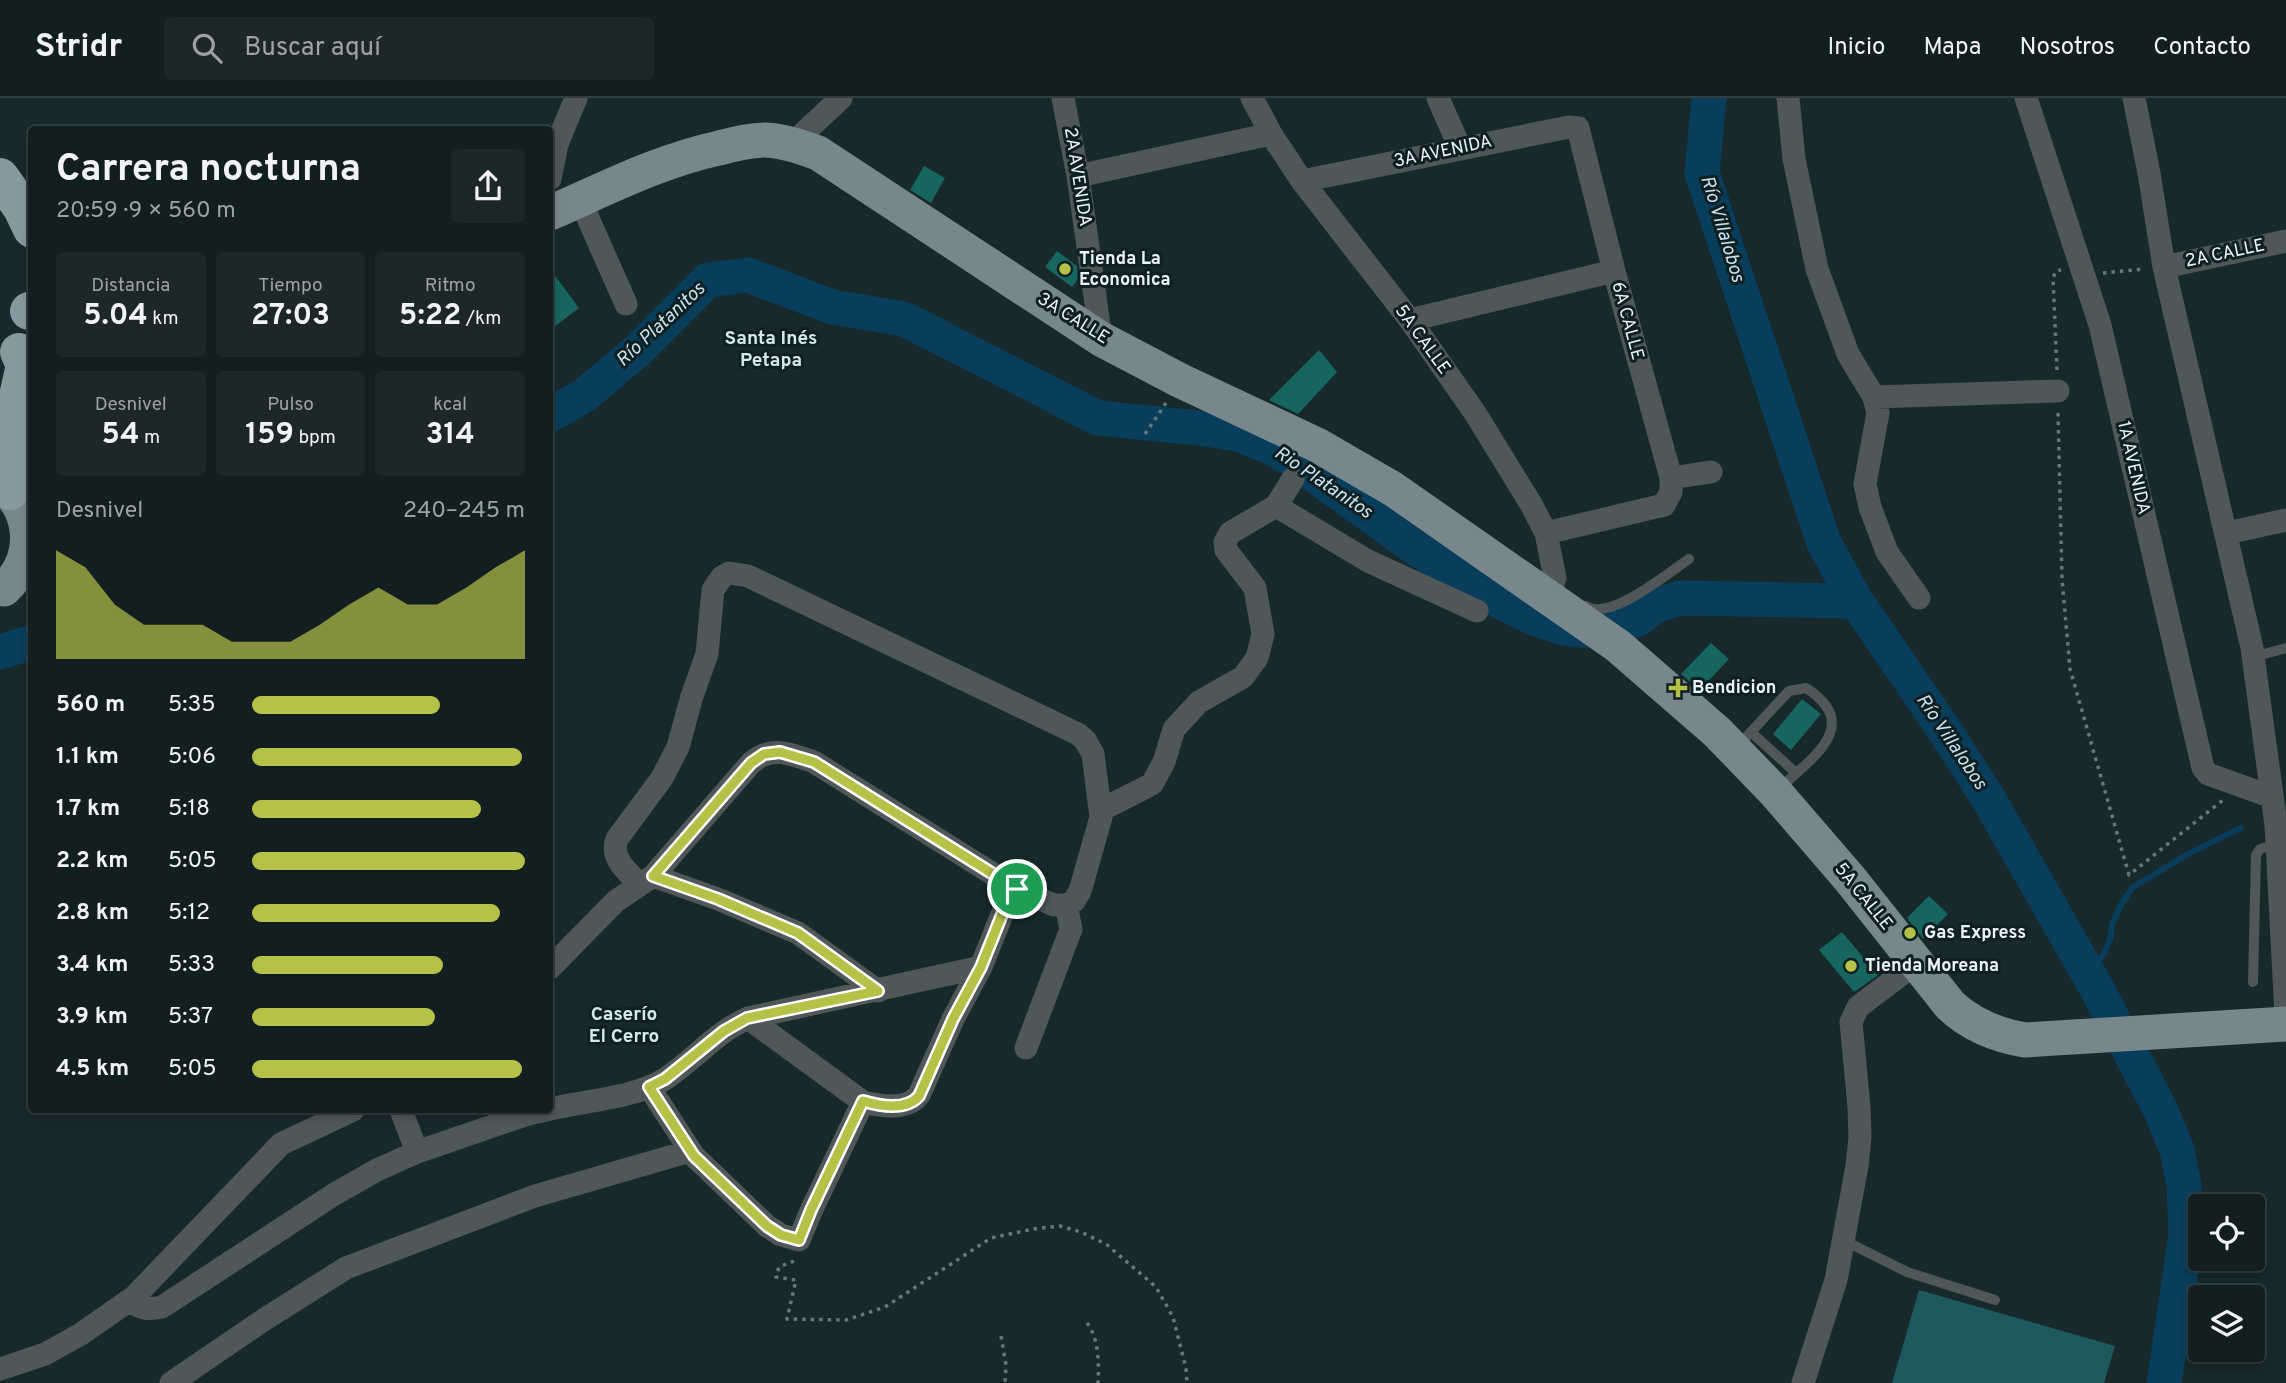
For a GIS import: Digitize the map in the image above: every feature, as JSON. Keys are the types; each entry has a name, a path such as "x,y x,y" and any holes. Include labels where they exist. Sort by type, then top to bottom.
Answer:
{"highway":[{"path":"0,177 28,221"},
{"path":"15,497 8,441 25,359"}],"main road":[{"name":"3A CALLE","path":"565,206 643,171 692,154 747,141 766,140 792,144 818,153 1101,339 1179,380 1317,445 1382,482 1566,610"},
{"path":"12,587 28,548 26,520 15,497"},
{"name":"5A CALLE","path":"1566,610 1618,646 1689,706 1742,741 1785,783 1850,879 1915,964 1965,1019 2007,1037 2043,1040 2286,1024"}],"street":[{"path":"553,164 557,144 576,98"},
{"path":"792,144 841,98"},
{"name":"2A AVENIDA","path":"1063,98 1078,176 1101,339"},
{"name":"5A CALLE","path":"1252,98 1271,134 1302,181 1410,320 1475,413 1531,504 1546,533 1555,578 1566,610"},
{"path":"1438,98 1460,148"},
{"path":"1788,98 1794,159 1817,269 1848,354 1874,397 1878,413 1865,484 1870,507 1887,551 1919,598"},
{"name":"1A AVENIDA","path":"2026,98 2100,325 2203,768 2208,774 2273,797"},
{"path":"2134,98 2164,267 2227,533 2253,657 2280,830 2280,906 2286,1015"},
{"name":"3A AVENIDA","path":"1302,181 1569,127 1578,128 1581,134"},
{"path":"1078,176 1271,134"},
{"name":"6A CALLE","path":"1546,533 1664,505 1671,492 1671,478 1614,271 1581,134"},
{"path":"565,206 626,304"},
{"name":"2A CALLE","path":"2164,267 2286,241"},
{"path":"1410,320 1614,271"},
{"path":"1874,397 2058,391"},
{"path":"1671,478 1711,472"},
{"path":"1101,810 1152,784 1164,762 1174,729 1199,702 1243,677 1256,658 1263,634 1255,588 1226,550 1225,541 1230,533 1276,506 1293,479"},
{"path":"1276,506 1368,561 1477,611"},
{"path":"2227,533 2286,520"},
{"path":"553,965 616,901 646,880 751,763 764,754 780,752 814,762 1017,889 1054,905 1066,905 1074,901 1080,891 1101,817 1093,754 1085,740 1078,734 748,576 729,573 722,577 713,590 707,654 678,747 662,778 617,839 614,848 617,859 646,880 718,899 798,933 878,991"},
{"path":"747,1018 863,1101 899,1106 915,1101 953,1019 981,967 1005,907 1017,889"},
{"path":"1026,1048 1071,929 1066,905"},
{"path":"1803,1383 1836,1279 1860,1137 1851,1022 1858,1007 1915,964"},
{"path":"553,1108 649,1087 665,1079 724,1031 747,1018 981,967"},
{"path":"649,1087 690,1151 767,1226 781,1235 799,1240 863,1101"},
{"path":"0,1369 44,1354 81,1334 130,1301 281,1144 347,1113"},
{"path":"402,1113 417,1152"},
{"path":"130,1301 149,1310 162,1307 357,1181 417,1152 532,1113"},
{"path":"171,1383 346,1268 535,1196 690,1151"}],"lane":[{"path":"1566,610 1581,607 1599,610 1628,600 1689,559"},
{"path":"2253,657 2286,648"},
{"path":"1742,741 1789,691 1806,688 1821,698 1831,711 1833,726 1827,740 1785,783"},
{"path":"2253,982 2256,855 2280,830"},
{"path":"2254,910 2280,906"},
{"path":"1843,1240 1907,1272 1995,1300"}],"path":[{"path":"2164,267 2056,271 2053,278 2062,579 2070,668 2129,875 2241,786"},
{"path":"1146,432 1160,413"},
{"path":"799,1240 804,1245 804,1253 779,1267 775,1277 796,1280 787,1319 846,1320 885,1307 991,1238 1060,1226 1081,1232 1106,1244 1156,1287 1176,1325 1187,1383"},
{"path":"1087,1323 1093,1330 1098,1359 1098,1383"},
{"path":"1001,1336 1006,1365 1005,1383"}],"shaded area":[{"path":"1919,1290 2115,1346 2104,1383 1892,1383"}],"building":[{"path":"924,166 945,178 931,203 910,190"},
{"name":"Tienda La Economica","path":"1057,251 1077,266 1078,279 1072,287 1045,267"},
{"path":"553,273 579,308 553,328"},
{"path":"1319,350 1337,372 1298,414 1269,400"},
{"path":"1711,643 1729,659 1700,690 1681,674"},
{"path":"1802,699 1821,714 1791,750 1773,734"},
{"path":"1929,896 1948,914 1923,939 1907,918"},
{"name":"Tienda Moreana","path":"1842,932 1878,975 1854,992 1819,950"}],"waterway":[{"name":"Río Villalobos","path":"1709,98 1702,173 1824,543 1856,601 1988,798 2097,989 2160,1109 2177,1150 2184,1186 2186,1235 2164,1383"},
{"name":"Rio Platanitos","path":"553,413 585,395 638,350 708,280 748,275 832,307 904,319 1098,418 1238,434 1268,446 1292,459 1414,547 1502,603 1563,628 1604,632 1638,619 1653,607 1680,598 1856,601"},
{"name":"Río Platanitos","path":"0,652 28,643"},
{"path":"2089,975 2105,952 2112,924 2133,887 2190,853 2241,828"}],"place":[{"name":"Tienda La Economica","path":"1065,269"},
{"name":"Bendicion","path":"1678,688"},
{"name":"Gas Express","path":"1910,933"},
{"name":"Tienda Moreana","path":"1851,966"}],"district":[{"name":"Santa Inés Petapa","path":"771,350"},
{"name":"Caserío El Cerro","path":"624,1026"}],"route":[{"path":"780,752 814,762 1017,889 1005,907 981,967 953,1019 919,1096 915,1101 899,1106 863,1101 799,1240 781,1235 767,1226 694,1156 649,1087 665,1079 724,1031 747,1018 878,991 798,933 718,899 653,876 751,763 764,754 780,752"}]}
